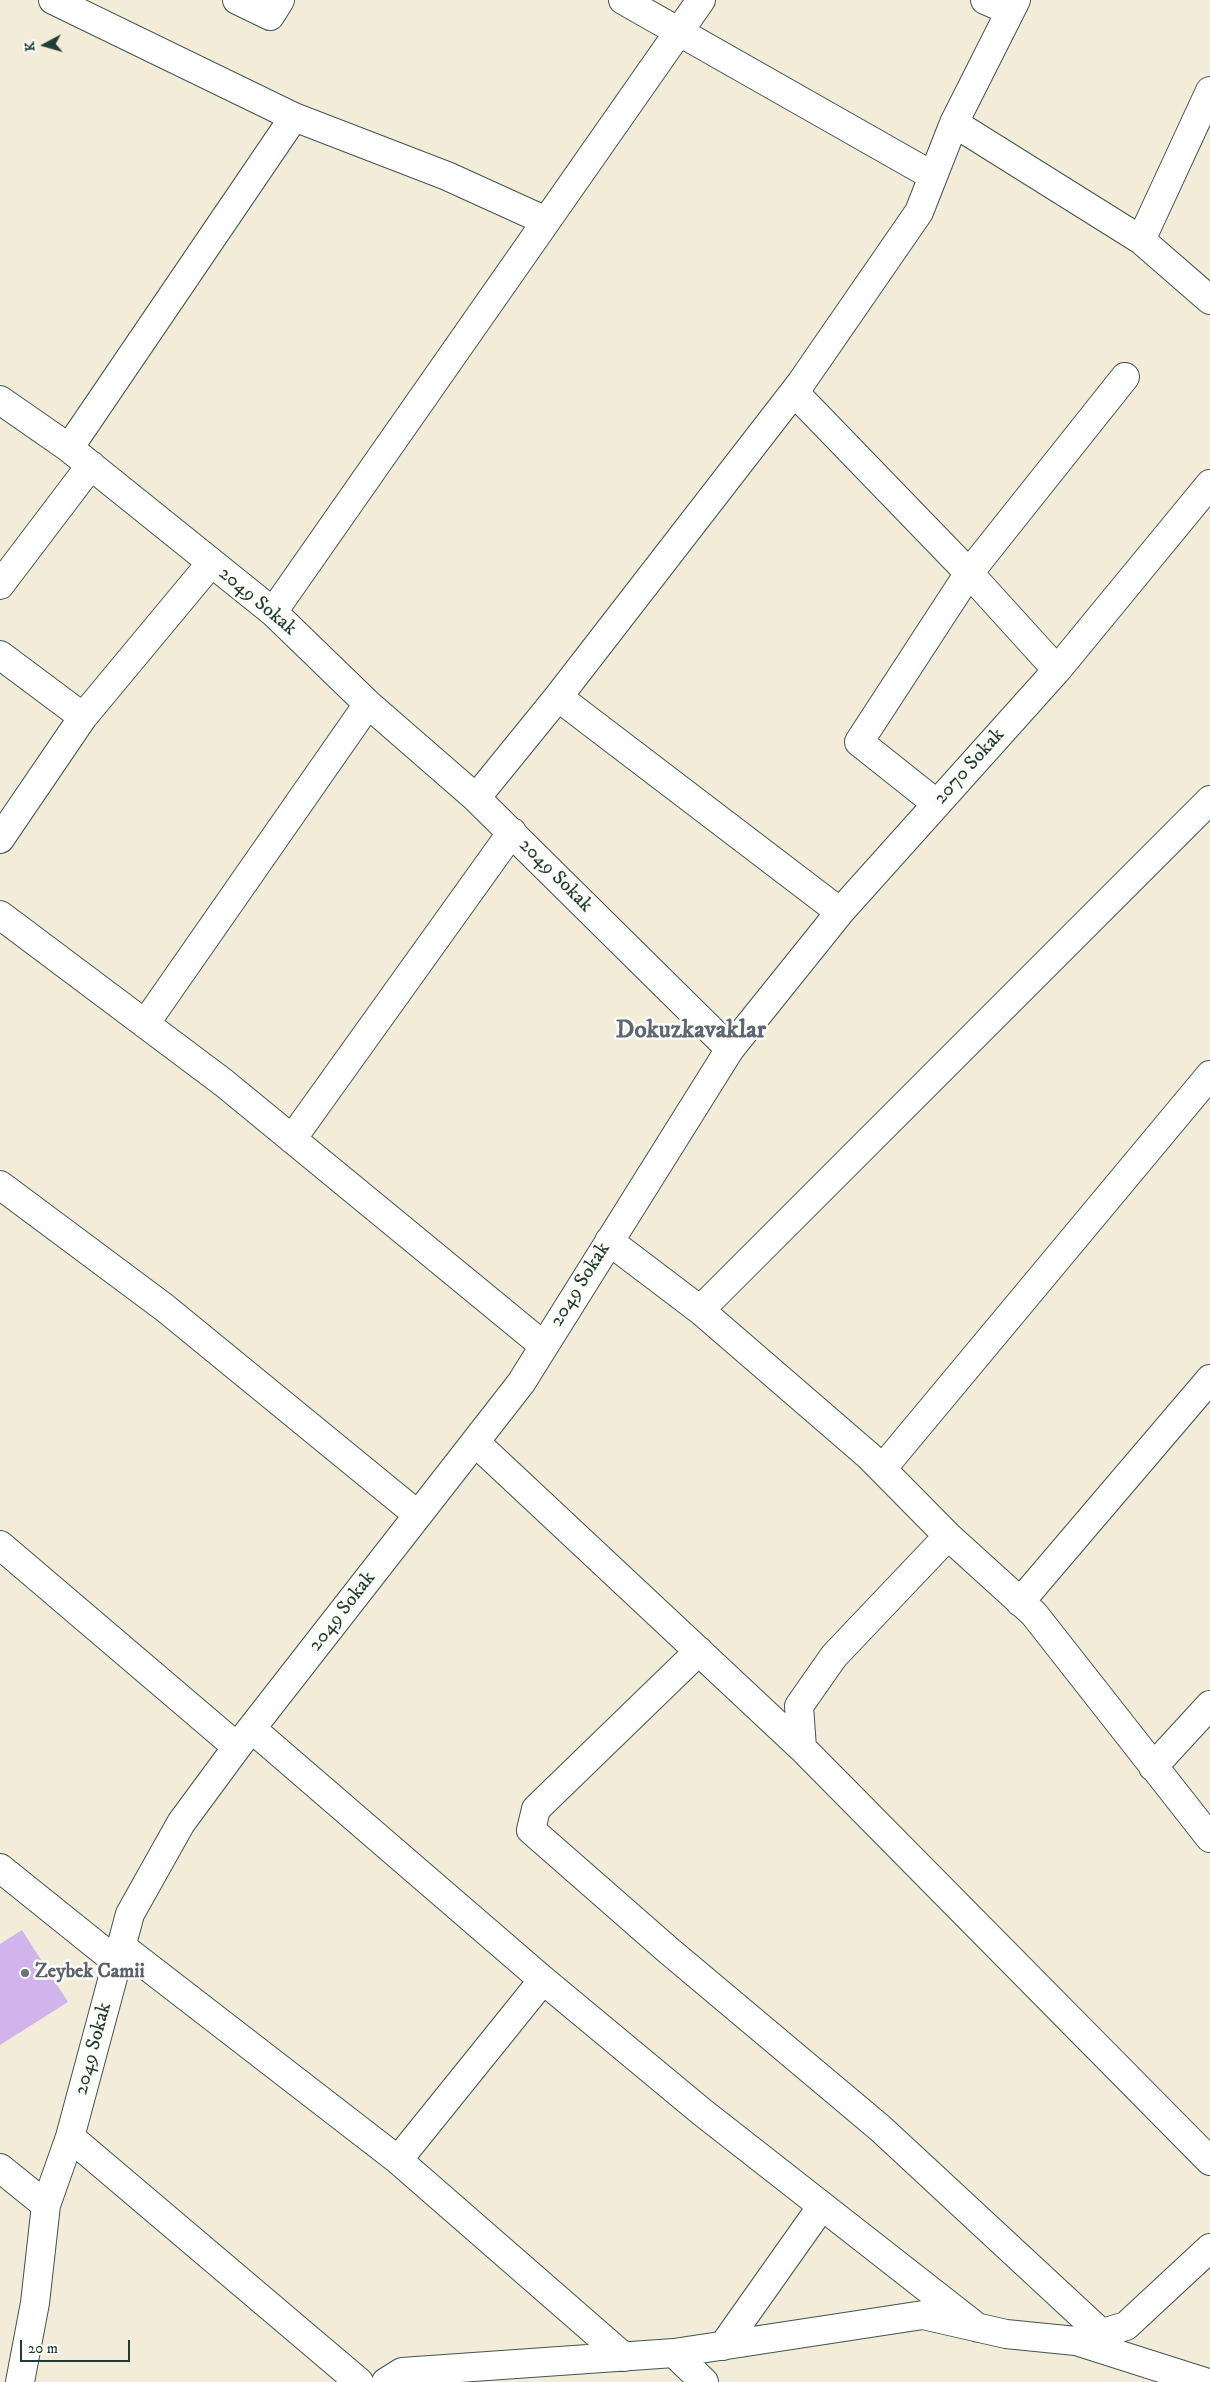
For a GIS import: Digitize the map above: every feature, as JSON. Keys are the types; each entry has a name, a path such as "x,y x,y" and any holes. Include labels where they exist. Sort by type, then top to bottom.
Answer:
{"street":[{"path":"53,0 294,117 447,176 546,221"},
{"path":"237,0 270,16 280,0"},
{"path":"623,0 933,176"},
{"path":"273,612 701,0"},
{"path":"476,798 558,697 794,392 920,212 954,122 1013,6 985,0"},
{"path":"1141,240 1210,91"},
{"path":"69,448 294,117"},
{"path":"954,122 1141,240 1210,300"},
{"path":"937,804 859,742 969,573 1125,377"},
{"path":"794,392 969,573 1057,670"},
{"name":"2049 Sokak","path":"0,400 91,465 273,612 368,704 512,832 730,1049 521,1383 181,1823 130,1914 70,2137 46,2205 36,2303 20,2382"},
{"path":"0,585 91,465"},
{"name":"2070 Sokak","path":"730,1049 840,912 1057,670 1210,484"},
{"path":"0,839 83,717 211,563"},
{"path":"0,655 83,717"},
{"path":"558,697 840,912"},
{"path":"145,1024 368,704"},
{"path":"700,1310 1210,800"},
{"path":"292,1139 512,832"},
{"path":"0,915 224,1084 544,1346"},
{"path":"882,1469 1210,1075"},
{"path":"0,1185 165,1308 418,1515"},
{"path":"609,1241 700,1310 882,1469 948,1536 1034,1614 1153,1768 1210,1838"},
{"path":"1020,1602 1210,1379"},
{"path":"475,1442 802,1748 1210,2161"},
{"path":"802,1748 800,1706 834,1656 948,1536"},
{"path":"0,1545 245,1738 702,2112 978,2328"},
{"path":"699,1651 536,1809 531,1830 668,1950 880,2128 1089,2337 1205,2382"},
{"path":"1153,1768 1210,1705"},
{"path":"0,1868 398,2160 624,2357"},
{"path":"398,2160 543,1980"},
{"path":"70,2137 359,2382"},
{"path":"0,2168 46,2205"},
{"path":"723,2346 822,2206"},
{"path":"386,2382 402,2372 674,2353 923,2315 1006,2334 1089,2337 1126,2326 1210,2248"},
{"path":"674,2353 704,2382"}],"building":[{"name":"Zeybek Camii","path":"22,1930 68,2002 0,2045 0,1944"}],"place":[{"name":"Zeybek Camii","path":"25,1973"}],"district":[{"name":"Dokuzkavaklar","path":"691,1032"}]}
